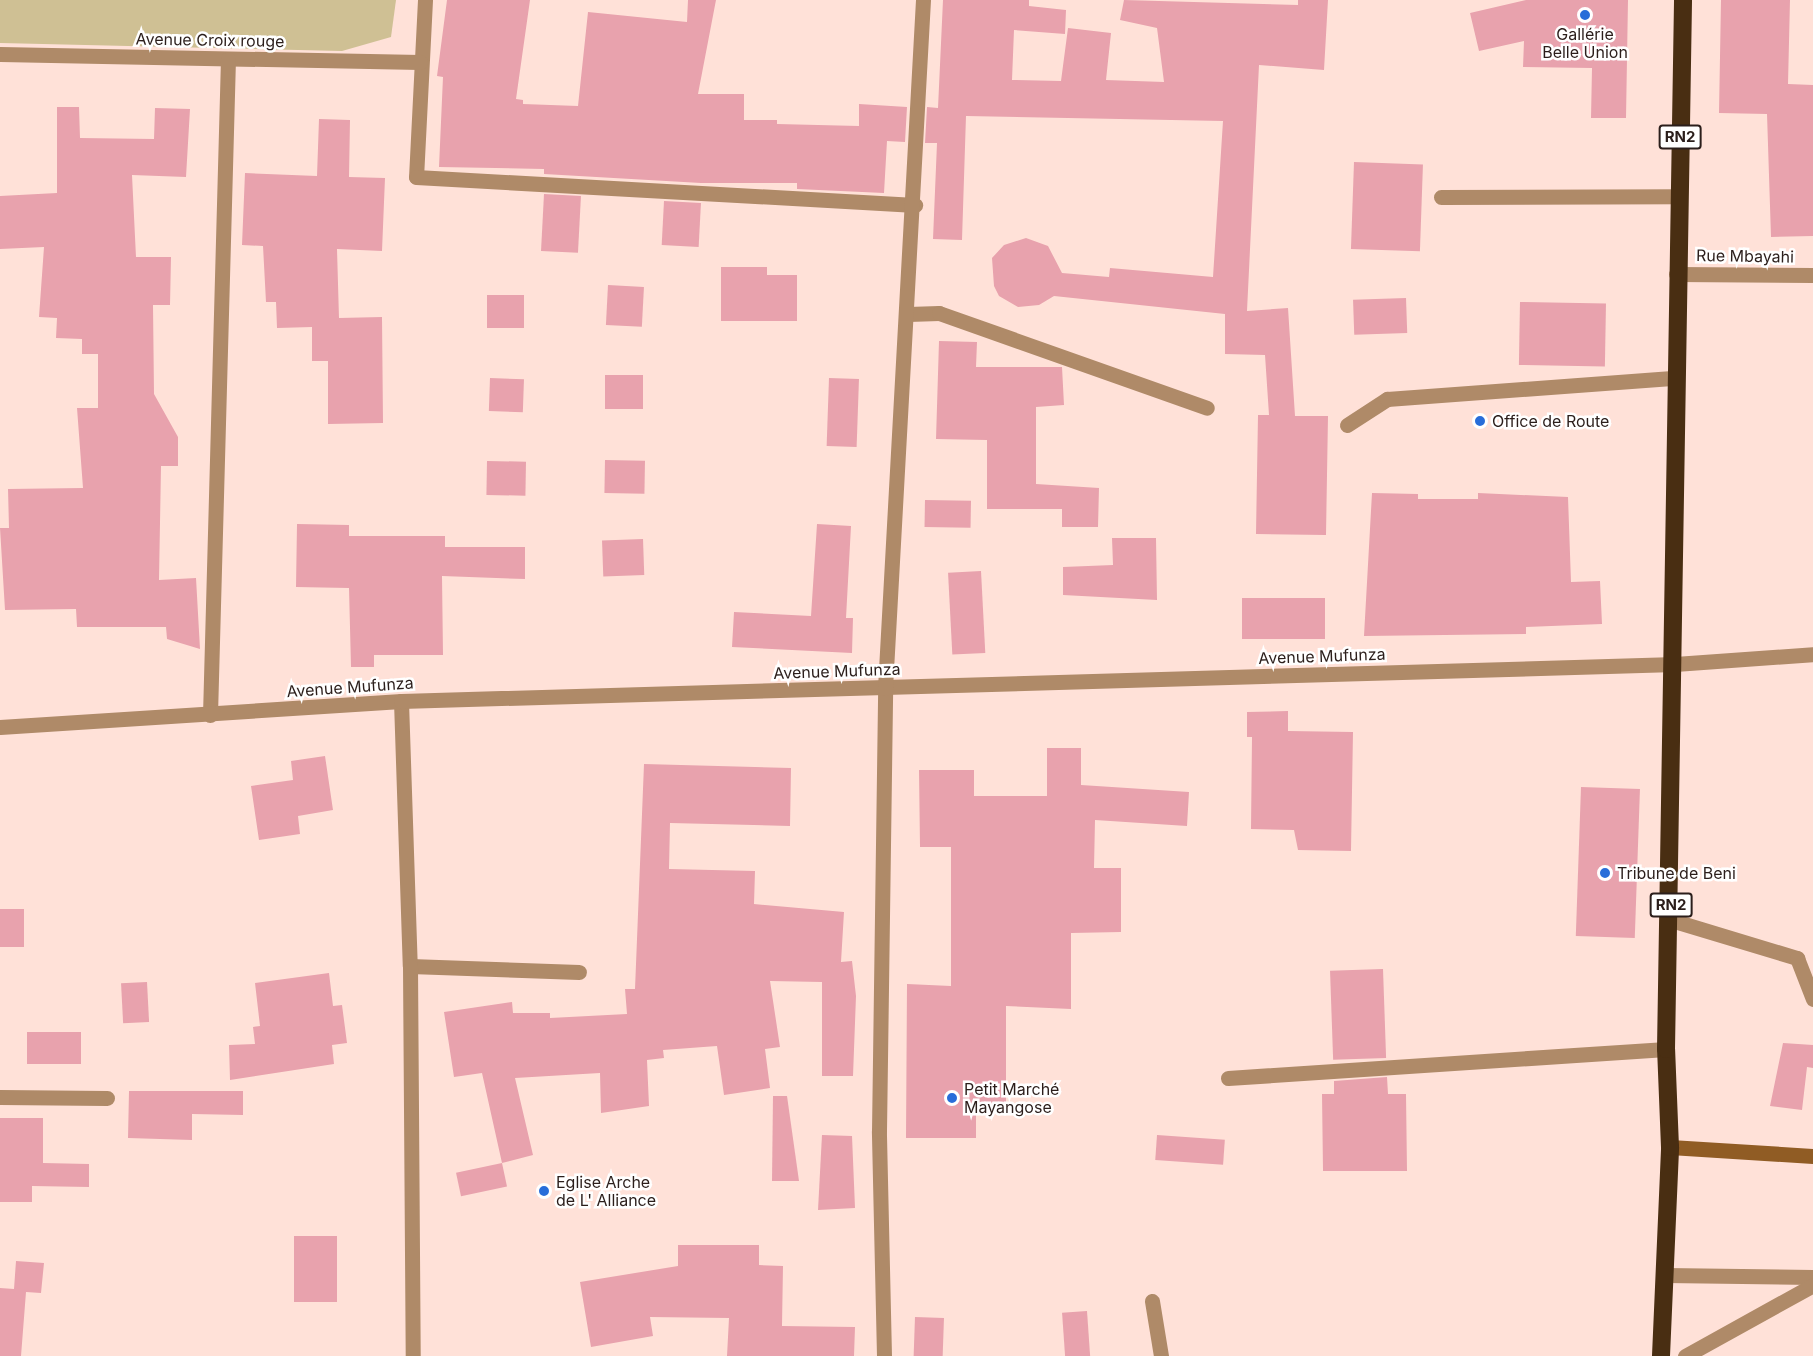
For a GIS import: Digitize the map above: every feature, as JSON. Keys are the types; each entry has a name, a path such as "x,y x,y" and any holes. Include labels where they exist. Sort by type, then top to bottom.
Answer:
{"highway":[{"name":"RN2","path":"1662,1356 1670,1147 1666,1049 1671,920 1675,664 1676,274 1683,0"}],"street":[{"path":"425,0 420,62 416,177 915,205"},
{"path":"884,1356 879,1131 885,688 915,205 923,0"},
{"name":"Avenue Croix rouge","path":"0,54 420,62"},
{"path":"210,716 228,59"},
{"path":"1441,197 1678,196"},
{"name":"Rue Mbayahi","path":"1676,274 1813,275"},
{"path":"908,314 939,313 1207,408"},
{"path":"1347,425 1387,399 1675,378"},
{"name":"Avenue Mufunza","path":"0,727 210,716 401,701 1675,664 1813,654"},
{"path":"401,701 410,966 413,1356"},
{"path":"1671,920 1797,958 1813,999"},
{"path":"410,966 579,972"},
{"path":"1228,1078 1666,1049"},
{"path":"0,1097 107,1098"},
{"path":"1670,1147 1813,1156"},
{"path":"1665,1275 1813,1278"},
{"path":"1685,1356 1813,1285"},
{"path":"1152,1301 1161,1356"}],"shaded area":[{"path":"0,0 396,0 391,37 342,51 0,43"}],"building":[{"path":"447,0 530,0 516,99 523,100 523,104 578,106 588,12 687,22 688,0 716,0 698,94 744,94 744,120 777,120 777,124 859,126 859,104 907,107 905,142 887,141 884,193 797,189 797,183 701,183 544,174 544,169 439,167 443,77 437,76"},
{"path":"943,0 1029,0 1029,6 1066,10 1065,34 1014,30 1012,80 1061,81 1068,28 1111,33 1106,80 1164,82 1157,28 1120,20 1124,0 1298,5 1298,0 1328,0 1324,70 1259,65 1247,311 1288,308 1295,416 1328,416 1326,535 1256,534 1258,415 1269,415 1265,355 1225,354 1225,314 1054,296 1039,305 1018,307 999,296 994,286 992,258 1004,245 1026,238 1048,246 1062,273 1109,277 1110,268 1213,277 1223,121 966,116 962,240 933,239 937,143 925,143 927,107 938,108"},
{"path":"1526,0 1628,0 1626,118 1591,118 1592,68 1523,67 1524,41 1479,51 1470,13"},
{"path":"1721,0 1790,0 1788,84 1813,85 1813,236 1771,237 1767,114 1719,113"},
{"path":"57,107 79,107 80,138 154,139 155,108 190,109 186,177 132,175 136,257 171,257 170,305 153,305 154,394 178,437 178,466 161,466 159,580 196,578 200,649 167,639 166,627 77,627 76,609 5,610 0,528 9,528 8,489 83,488 77,408 98,408 98,354 82,354 82,339 56,338 57,318 39,317 44,247 0,249 0,196 57,193"},
{"path":"319,119 350,120 349,177 385,178 382,251 337,249 339,318 382,317 383,423 328,424 328,361 312,361 312,327 277,328 276,302 266,302 263,246 242,245 245,173 317,176"},
{"path":"1354,162 1423,164 1420,251 1351,249"},
{"path":"544,194 581,196 578,253 541,251"},
{"path":"664,201 701,203 699,247 662,245"},
{"path":"721,267 767,267 767,275 797,275 797,321 721,321"},
{"path":"608,285 644,287 642,327 606,325"},
{"path":"487,295 524,295 524,328 487,328"},
{"path":"1406,298 1407,333 1354,335 1353,300"},
{"path":"1520,302 1606,304 1605,366 1519,365"},
{"path":"939,341 977,342 976,367 1062,367 1064,405 1036,407 1036,484 1099,488 1098,527 1062,527 1062,509 987,509 987,440 936,439"},
{"path":"605,375 643,375 643,409 605,409"},
{"path":"490,378 524,379 523,412 489,411"},
{"path":"829,378 859,379 857,447 827,446"},
{"path":"605,460 645,461 644,494 604,493"},
{"path":"487,461 526,462 525,496 486,495"},
{"path":"1372,493 1418,494 1418,499 1478,499 1478,493 1568,497 1571,582 1600,581 1602,624 1526,627 1526,634 1364,636"},
{"path":"925,500 971,501 971,528 925,527"},
{"path":"297,524 349,525 349,536 445,536 445,547 525,547 525,579 442,576 443,655 374,655 374,667 351,667 349,588 296,587"},
{"path":"817,524 851,526 846,618 853,618 852,653 732,647 734,612 811,616"},
{"path":"1112,538 1156,538 1157,600 1063,595 1063,567 1113,565"},
{"path":"643,539 644,575 603,576 602,540"},
{"path":"981,571 985,653 952,655 948,573"},
{"path":"1242,598 1325,598 1325,639 1242,639"},
{"path":"1288,711 1288,731 1353,732 1351,851 1298,850 1294,830 1251,829 1252,737 1247,737 1247,712"},
{"path":"1047,748 1081,748 1081,785 1189,792 1187,826 1095,820 1094,868 1121,868 1121,932 1071,933 1071,1009 1006,1006 1006,1112 976,1112 976,1138 906,1138 907,984 951,986 951,847 920,847 919,770 974,770 974,796 1047,796"},
{"path":"325,756 333,810 298,816 300,834 259,840 251,786 293,780 291,761"},
{"path":"644,764 791,768 790,826 670,823 669,869 755,871 754,904 844,912 841,962 852,961 856,996 853,1076 822,1076 822,982 770,981 780,1047 765,1049 770,1088 724,1095 717,1046 663,1050 664,1058 647,1060 649,1106 601,1113 600,1073 515,1078 533,1155 502,1163 482,1073 454,1077 444,1012 512,1002 513,1013 550,1013 550,1018 627,1014 625,989 635,989"},
{"path":"1581,787 1640,789 1635,938 1576,936"},
{"path":"0,909 24,909 24,947 0,947"},
{"path":"1383,969 1386,1058 1333,1060 1330,971"},
{"path":"329,973 333,1006 342,1005 347,1043 332,1045 334,1064 230,1080 229,1045 255,1044 253,1027 260,1026 255,983"},
{"path":"147,982 149,1022 123,1023 121,983"},
{"path":"27,1032 81,1032 81,1064 27,1064"},
{"path":"1783,1043 1813,1045 1813,1068 1807,1067 1802,1110 1770,1106"},
{"path":"1387,1077 1388,1094 1406,1094 1407,1171 1323,1171 1322,1094 1334,1094 1334,1081"},
{"path":"129,1091 243,1091 243,1115 192,1114 192,1140 128,1138"},
{"path":"773,1096 787,1096 799,1181 772,1181"},
{"path":"0,1118 43,1118 43,1163 89,1164 89,1187 32,1186 32,1202 0,1202"},
{"path":"822,1135 852,1136 855,1208 818,1210"},
{"path":"1157,1135 1225,1140 1223,1165 1155,1160"},
{"path":"502,1163 507,1186 461,1196 456,1173"},
{"path":"294,1236 337,1236 337,1302 294,1302"},
{"path":"678,1245 759,1245 759,1265 783,1266 782,1326 855,1327 854,1356 727,1356 729,1318 650,1317 653,1336 591,1347 580,1282 678,1266"},
{"path":"16,1261 44,1263 41,1293 26,1292 21,1356 0,1356 0,1288 14,1289"},
{"path":"1087,1311 1090,1356 1065,1356 1062,1313"},
{"path":"915,1317 944,1318 943,1356 914,1356"}],"place":[{"name":"Gallérie Belle Union","path":"1585,15"},
{"name":"Office de Route","path":"1480,421"},
{"name":"Tribune de Beni","path":"1605,873"},
{"name":"Petit Marché Mayangose","path":"952,1098"},
{"name":"Eglise Arche de L' Alliance","path":"544,1191"}]}
